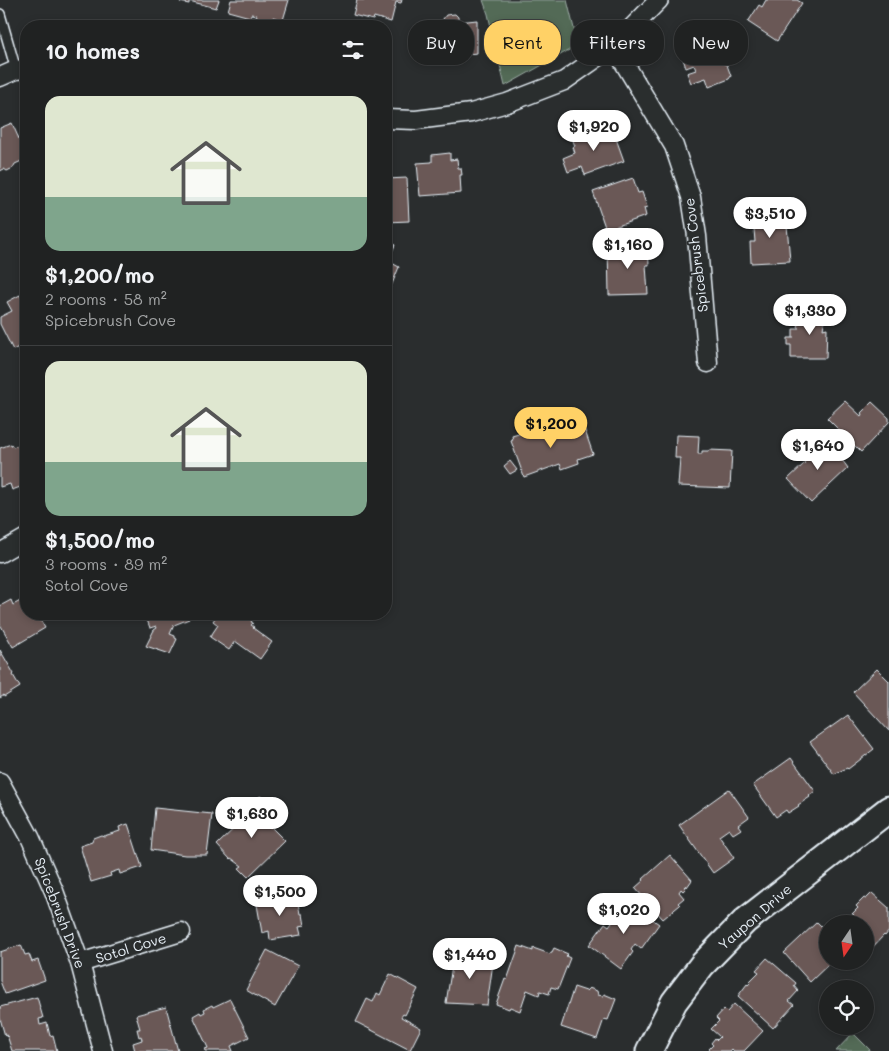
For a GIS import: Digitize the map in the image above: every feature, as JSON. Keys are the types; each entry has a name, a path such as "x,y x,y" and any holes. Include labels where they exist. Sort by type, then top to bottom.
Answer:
{"street":[{"path":"639,20 659,0"},
{"path":"392,119 416,120 470,113 507,103 564,81 587,65"},
{"name":"Spicebrush Cove","path":"625,65 674,146 690,197 696,236 708,363"},
{"path":"0,553 20,541"},
{"name":"Spicebrush Drive","path":"0,782 30,837 54,891 80,963 103,1051"},
{"name":"Yaupon Drive","path":"649,1051 674,1002 702,965 745,921 889,808"},
{"name":"Sotol Cove","path":"80,963 181,932"}],"lane":[{"path":"0,14 14,72"}],"green space":[{"path":"483,0 567,0 572,20 571,49 561,55 561,20 489,20"},
{"path":"500,65 542,65 505,86"},
{"path":"851,1035 855,1035 871,1051 836,1051"}],"building":[{"path":"181,0 219,0 216,8 189,1 189,4 180,2"},
{"path":"231,0 289,0 283,20 273,17 272,20 268,20 256,17 257,15 251,14 250,17 228,11"},
{"path":"357,0 402,0 401,3 396,2 392,20 374,17 373,20 353,15"},
{"path":"766,0 797,0 802,3 777,41 748,22 759,5 762,7"},
{"path":"455,14 458,20 443,20 446,15"},
{"path":"474,20 477,20 477,53 474,53"},
{"path":"694,65 727,65 731,76 729,79 709,87 706,78 691,83 687,73 696,70"},
{"path":"12,123 20,141 20,162 7,171 4,169 0,171 0,128"},
{"path":"602,127 605,136 614,133 624,161 585,175 582,167 568,172 563,158 575,153 572,138"},
{"path":"450,153 450,160 457,159 458,168 461,168 461,193 420,196 417,163 432,162 432,155"},
{"path":"407,178 409,221 392,222 392,179"},
{"path":"633,178 638,193 642,192 647,207 644,208 646,216 606,230 593,192"},
{"path":"786,213 790,261 751,263 750,242 755,242 753,215"},
{"path":"648,245 649,265 646,265 648,294 609,295 608,246"},
{"path":"392,263 399,267 392,284"},
{"path":"20,295 20,346 13,350 0,324 0,317 12,311 7,302"},
{"path":"800,311 826,311 823,329 827,328 826,358 791,358 791,345 788,345 788,338 793,338 793,329 798,329"},
{"path":"845,401 861,416 861,413 872,402 889,418 889,422 861,452 827,418"},
{"path":"582,422 593,454 578,459 579,463 562,469 560,464 524,477 511,441 513,440 512,436 525,432 527,436 530,435 531,437"},
{"path":"676,435 699,436 698,454 709,450 732,451 730,488 678,486 680,458 675,458"},
{"path":"825,437 848,468 811,503 788,479 805,463 801,459"},
{"path":"11,444 13,447 20,444 20,487 12,490 10,484 0,487 0,448"},
{"path":"510,461 517,470 510,474 504,466"},
{"path":"11,600 13,605 20,601 20,620 40,620 45,628 13,647 0,624 0,606"},
{"path":"147,620 186,620 174,625 170,634 177,639 170,654 146,646 154,630 157,628 156,626 150,628"},
{"path":"252,620 251,625 253,628 272,642 260,659 235,641 229,650 210,637 218,625 213,621"},
{"path":"0,650 20,687 0,698"},
{"path":"877,669 889,681 889,731 853,692"},
{"path":"848,715 874,749 848,769 834,774 810,742"},
{"path":"791,758 815,791 799,806 788,813 786,810 776,817 753,785"},
{"path":"729,789 749,817 738,825 741,829 733,834 729,829 719,836 734,858 713,873 679,825"},
{"path":"260,796 275,807 263,819 285,841 248,877 239,868 242,866 230,859 217,845 249,814 246,810"},
{"path":"155,808 212,814 207,855 185,855 151,850"},
{"path":"128,824 142,867 120,874 119,870 110,873 111,876 91,882 80,846 92,842 93,838 101,835 104,836 120,831 119,827"},
{"path":"670,855 692,880 687,887 686,885 684,887 686,888 683,891 681,889 679,892 684,898 678,903 680,905 663,919 635,888"},
{"path":"872,893 889,908 889,931 874,946 874,915 852,914 858,908 856,906 864,898 866,899"},
{"path":"277,895 278,901 297,898 304,926 299,927 301,935 270,940 269,931 262,933 256,899"},
{"path":"627,901 659,924 641,949 635,944 631,950 633,952 621,969 589,945 605,923 609,926"},
{"path":"817,922 819,924 819,970 823,970 810,982 784,953"},
{"path":"21,945 25,955 29,954 32,962 38,960 45,980 5,994 0,981 0,952"},
{"path":"519,946 533,951 533,948 550,954 554,948 568,954 566,956 570,958 558,989 551,987 549,994 540,991 539,995 527,990 520,1011 496,1004"},
{"path":"267,950 298,966 275,1007 246,990"},
{"path":"454,954 494,956 487,1005 446,1003"},
{"path":"767,958 796,983 794,986 798,991 789,1001 794,1005 773,1028 738,996 759,972 756,970"},
{"path":"390,974 418,989 405,1015 403,1014 401,1017 421,1028 410,1050 356,1022 367,999 373,1002 377,993 380,995"},
{"path":"574,987 586,991 589,988 597,991 598,995 603,996 604,994 616,999 608,1020 604,1019 597,1039 561,1027"},
{"path":"37,997 43,1018 39,1019 40,1025 47,1023 50,1036 53,1035 57,1051 12,1051 0,1018 0,1007"},
{"path":"230,999 249,1037 231,1046 233,1051 206,1051 205,1049 208,1048 193,1016 200,1012 201,1014 205,1012 204,1009 212,1005 213,1007"},
{"path":"734,1004 763,1031 744,1051 734,1051 732,1049 730,1051 711,1051 709,1049 713,1045 711,1043 715,1038 717,1040 720,1037 711,1029 719,1021 716,1018 724,1009 727,1012"},
{"path":"166,1007 178,1051 135,1051 133,1043 142,1040 137,1029 140,1029 136,1015"}]}
